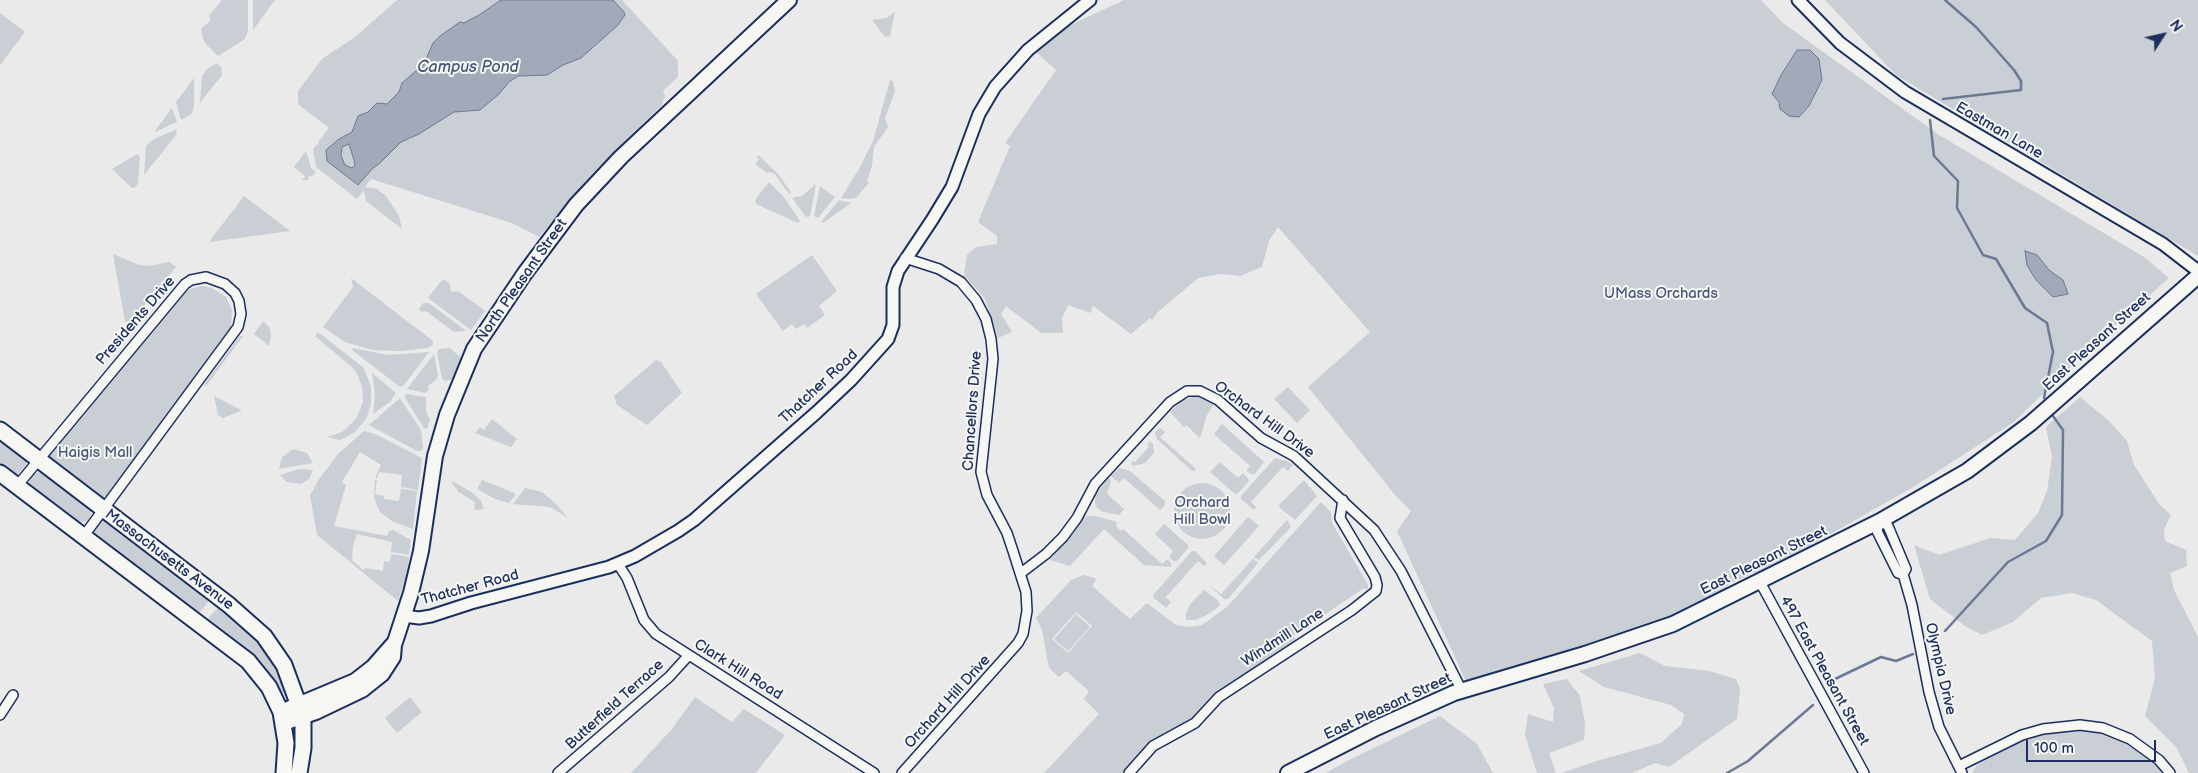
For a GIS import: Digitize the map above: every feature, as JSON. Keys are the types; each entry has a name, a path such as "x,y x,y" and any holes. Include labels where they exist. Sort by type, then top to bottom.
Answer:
{"main road":[{"name":"North Pleasant Street","path":"282,718 362,690 373,682 389,663 392,657 394,642 404,616 420,551 441,433 463,373 487,328 576,205 621,157 789,0"},
{"name":"East Pleasant Street","path":"1288,773 1411,711 1462,691 1638,637 1673,624 1880,522 1967,470 2031,423 2198,276"},
{"name":"Massachusetts Avenue","path":"0,430 256,628 271,645 284,665 301,711"},
{"path":"0,473 248,661 269,686 282,718 286,743 284,773"},
{"path":"299,773 304,738 301,711"}],"street":[{"name":"Thatcher Road","path":"404,616 419,618 430,616 618,564 665,539 694,520 823,406 885,344 892,331 894,287 898,271 952,186 979,114 995,87 1028,50 1090,0"},
{"name":"Eastman Lane","path":"1798,0 1840,43 1905,92 2163,244 2198,271"},
{"name":"Chancellors Drive","path":"905,258 939,269 961,282 976,300 986,319 993,359 981,472 987,494 1007,533 1021,573"},
{"name":"Presidents Drive","path":"17,486 185,284 191,280 206,277 225,284 235,293 239,301 242,314 238,327 84,537"},
{"name":"Orchard Hill Drive","path":"902,773 1018,643 1023,634 1027,611 1026,592 1021,573 1054,546 1074,522 1092,488 1100,478 1170,402 1187,391 1200,391 1210,394 1261,438 1294,456 1374,530 1393,557 1434,633 1462,691"},
{"name":"Windmill Lane","path":"1129,773 1153,746 1195,723 1219,697 1352,610 1376,591 1375,577 1340,518 1343,500"},
{"name":"Olympia Drive","path":"1880,522 1878,531 1898,573 1903,574 1937,720 1961,769 2022,735 2073,724 2103,728 2116,732 2148,750 2170,773"},
{"name":"Clark Hill Road","path":"618,564 650,628 669,643 874,773"},
{"name":"497 East Pleasant Street","path":"1760,582 1864,773"},
{"name":"Butterfield Terrace","path":"558,773 669,677 689,655"},
{"path":"0,715 13,695"}],"green space":[{"path":"222,0 248,0 248,30 245,39 218,56 206,44 201,29 210,21 209,16"},
{"path":"253,0 275,0 253,30"},
{"path":"397,0 622,0 678,61 678,77 663,91 665,96 662,105 591,175 539,237 512,223 371,179 365,187 377,189 386,196 399,216 402,229 366,201 364,190 357,199 316,167 313,149 317,144 319,145 318,142 329,128 298,104 298,91 322,59 355,37"},
{"name":"UMass Orchards","path":"1124,0 1761,0 1783,23 1939,135 2144,257 2169,278 2090,348 2014,422 1915,486 1771,568 1729,584 1718,596 1659,622 1466,681 1397,531 1411,511 1396,496 1308,387 1370,332 1278,227 1269,241 1262,267 1240,276 1221,274 1198,278 1158,312 1152,320 1150,318 1131,334 1093,306 1091,313 1068,305 1062,318 1063,333 1041,333 1006,306 1001,314 1012,332 998,338 985,299 964,275 967,255 976,247 997,244 997,236 978,222 1010,146 1005,143 1056,70 1036,52 1062,29"},
{"path":"1825,0 2198,0 2198,256 1896,75"},
{"path":"895,11 890,36 885,37 872,20 887,18"},
{"path":"0,13 25,32 0,65"},
{"path":"217,63 221,67 222,75 200,103 202,76 207,69"},
{"path":"194,78 194,106 192,114 181,120 176,102"},
{"path":"890,80 893,81 895,91 885,118 888,127 874,147 872,166 867,180 869,183 856,198 841,198 873,141"},
{"path":"172,108 177,122 155,132 155,131"},
{"path":"177,129 176,135 144,175 146,146 154,139"},
{"path":"306,151 311,168 316,172 308,177 308,180 302,180 305,176 294,167"},
{"path":"137,154 140,157 138,183 136,187 132,188 112,169"},
{"path":"758,155 778,174 791,192 789,194 775,174 767,173 755,164 759,159"},
{"path":"769,182 783,196 800,221 798,223 756,204 755,200"},
{"path":"816,184 810,216 806,217 792,198 802,196"},
{"path":"820,186 835,197 818,218 814,216"},
{"path":"244,196 290,231 209,242"},
{"path":"839,200 851,203 823,223 821,222"},
{"path":"113,254 139,265 149,266 169,262 176,267 129,324 125,321"},
{"path":"812,255 837,291 819,306 825,315 807,328 804,324 796,329 792,324 783,331 756,294"},
{"path":"351,278 433,341 433,345 428,348 402,351 372,350 345,342 323,327 353,287"},
{"path":"443,279 450,284 451,292 458,291 485,311 471,330 428,298"},
{"name":"Haigis Mall","path":"202,286 212,288 226,297 232,310 231,327 106,496 101,498 50,460 50,453 180,295 190,289"},
{"path":"423,303 429,303 466,331 454,332 426,311 422,312 419,309"},
{"path":"263,321 270,328 269,346 254,334"},
{"path":"318,332 364,368 371,387 371,405 366,419 355,432 340,440 327,437 342,432 356,419 363,402 362,387 358,375 352,367 315,336"},
{"path":"240,336 243,336 207,385 203,386"},
{"path":"353,348 388,355 429,352 404,385 400,387 352,350"},
{"path":"450,348 461,358 452,379 446,381 442,379 437,352 439,349"},
{"path":"434,354 438,375 436,380 428,386 429,389 425,393 407,389"},
{"path":"656,360 661,362 682,393 647,425 617,405 614,396"},
{"path":"372,373 396,393 390,402 373,414 375,393"},
{"path":"1288,387 1310,410 1297,423 1274,399"},
{"path":"406,394 426,397 426,412 430,420 427,429 424,428 405,398"},
{"path":"214,396 241,411 223,418 218,415"},
{"path":"1197,396 1204,397 1215,403 1207,415 1200,438 1186,425 1184,427 1170,412 1181,401"},
{"path":"2080,397 2109,421 2127,441 2134,465 2159,504 2171,515 2164,529 2165,541 2186,550 2187,566 2170,573 2174,590 2198,637 2198,773 2189,773 2176,747 2145,716 2155,678 2152,641 2096,600 2072,593 2041,598 2013,622 1982,635 1965,626 1930,599 1914,545 1939,555 1991,538 2015,540 2038,513 2047,491 2052,457 2046,427"},
{"path":"400,398 421,430 423,448 421,451 417,451 369,425"},
{"path":"492,419 517,439 511,447 475,433 480,427 484,430"},
{"path":"1222,424 1264,462 1254,475 1246,471 1250,466 1214,434"},
{"path":"1160,428 1165,432 1160,437 1196,469 1195,471 1192,471 1157,439 1155,432"},
{"path":"364,431 375,434 422,458 418,490 401,487 402,475 379,472 377,478 375,478 381,465 360,452 342,482 346,485 334,526 387,536 389,531 393,530 411,540 409,555 391,552 392,542 357,534 353,546 352,560 363,570 365,568 383,571 384,561 390,562 391,554 409,557 406,577 398,601 317,535 310,495 319,479 339,453"},
{"path":"0,437 27,459 26,465 17,475 0,466"},
{"path":"1150,441 1153,444 1154,453 1145,463 1133,466 1131,463 1135,462 1149,447 1147,445"},
{"path":"293,449 307,453 313,463 279,469 282,457"},
{"path":"1275,458 1293,465 1288,471 1283,467 1251,502 1256,507 1254,510 1241,499 1241,496"},
{"path":"1220,462 1238,478 1243,473 1248,478 1249,481 1238,493 1235,494 1210,472"},
{"path":"1119,468 1130,471 1165,501 1165,505 1160,510 1124,478 1119,483 1111,476"},
{"path":"299,469 313,470 309,479 301,484 287,482 280,475"},
{"path":"43,471 90,508 91,514 87,521 75,523 30,487 29,483 33,474"},
{"path":"1109,478 1111,481 1107,494 1124,509 1119,515 1103,512 1097,508 1095,503 1096,491"},
{"path":"375,480 377,480 375,494 384,496 384,499 399,501 401,489 417,491 413,529 392,521 380,512 374,498"},
{"path":"482,480 516,494 509,503 495,499 477,489"},
{"path":"1304,480 1317,496 1295,520 1280,508 1279,505"},
{"path":"452,481 473,493 481,501 484,509 474,510 475,502 457,491"},
{"name":"Orchard Hill Bowl","path":"1202,483 1217,488 1225,496 1230,511 1225,526 1217,534 1202,539 1187,534 1179,526 1174,511 1179,496 1187,488"},
{"path":"525,488 542,492 568,518 550,507 513,504"},
{"path":"1321,502 1331,512 1332,523 1368,585 1366,590 1364,588 1293,636 1297,641 1215,694 1187,725 1150,744 1125,773 1044,773 1099,714 1084,699 1089,691 1066,671 1059,677 1049,668 1042,630 1036,618 1071,580 1084,575 1095,578 1096,580 1092,586 1130,619 1147,603 1176,625 1188,627 1202,625 1227,607","holes":["1076,612 1092,626 1068,653 1052,639"]},
{"path":"1096,516 1117,522 1116,526 1121,531 1123,529 1162,564 1167,559 1171,563 1171,567 1144,565 1104,529 1070,566 1050,560 1083,518"},
{"path":"1248,517 1259,526 1224,565 1214,556"},
{"path":"107,520 207,597 208,602 201,611 197,614 93,535 93,531 101,521"},
{"path":"1287,520 1291,527 1259,560 1254,557"},
{"path":"1164,524 1188,545 1188,548 1177,561 1173,561 1169,557 1173,551 1155,534"},
{"path":"1192,551 1195,551 1207,563 1204,566 1198,561 1166,597 1171,602 1166,608 1153,595"},
{"path":"1253,559 1258,563 1228,599 1224,599 1209,585 1221,594"},
{"path":"1204,590 1218,600 1220,606 1205,616 1195,620 1186,620 1190,604"},
{"path":"219,607 244,624 271,653 289,690 282,693 272,677 254,657 222,630 215,629 208,623 209,617"},
{"path":"1076,614 1090,627 1068,651 1054,639"},
{"path":"1640,653 1665,666 1709,671 1736,679 1740,689 1737,719 1669,767 1655,763 1632,773 1562,773 1593,762 1661,743 1682,724 1684,714 1671,705 1604,687 1579,671"},
{"path":"1567,679 1580,696 1585,724 1584,740 1549,753 1556,773 1537,773 1525,735 1528,714 1553,722 1554,708 1543,684"},
{"path":"410,697 422,712 397,733 385,718"},
{"path":"695,697 732,722 744,709 785,735 756,773 631,773 672,729"},
{"path":"1440,716 1477,744 1493,773 1326,773 1349,760"},
{"path":"2077,727 2106,733 2128,743 2154,762 2163,773 1972,773 1977,765 2004,749 2045,732"}],"water":[{"name":"Campus Pond","path":"501,0 613,0 625,15 618,25 581,58 563,65 547,75 518,76 509,82 499,94 480,110 454,112 419,134 401,142 358,185 327,161 326,150 339,139 352,132 358,116 368,112 377,103 387,104 399,92 402,83 424,64 433,43 440,36 460,22 464,23","holes":["349,144 355,165 352,168 345,165 341,156 342,147"]},
{"path":"1797,50 1810,50 1819,59 1822,80 1809,106 1799,117 1789,116 1780,109 1779,102 1772,94 1781,75"},
{"path":"2025,251 2037,255 2049,270 2063,280 2068,294 2053,297 2036,280 2027,265"}],"waterway":[{"path":"1943,99 2021,90 2021,81 2014,70 1976,27 1945,0"},
{"path":"1930,120 1934,156 1958,181 1957,208 1983,255 1996,259 2025,308 2047,323 2053,352 2044,398"},
{"path":"1945,631 2008,562 2046,541 2062,515 2063,430 2053,416"},
{"path":"1833,685 1835,679 1881,657 1896,661 1913,654"},
{"path":"1727,773 1748,761 1813,705"}]}
